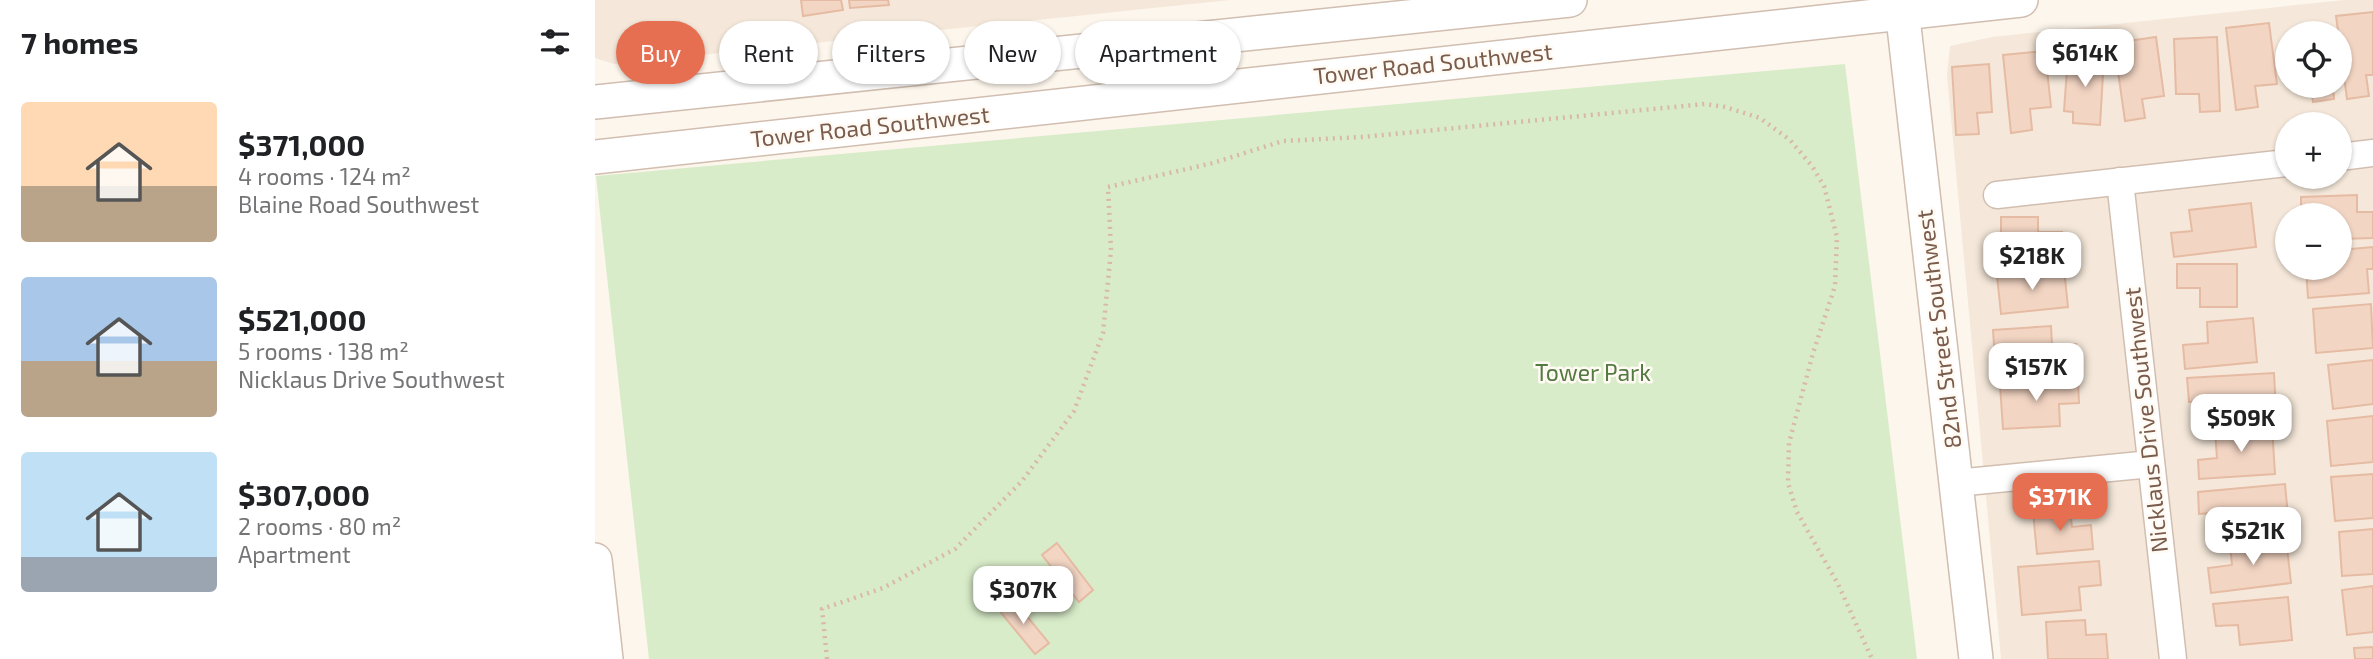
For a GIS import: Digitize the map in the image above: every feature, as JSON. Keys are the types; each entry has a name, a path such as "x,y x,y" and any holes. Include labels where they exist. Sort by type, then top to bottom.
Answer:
{"street":[{"path":"595,102 1570,0"},
{"name":"Tower Road Southwest","path":"595,157 1902,6 2021,0"},
{"name":"82nd Street Southwest","path":"1902,6 1976,659"},
{"path":"2352,156 2373,153"},
{"path":"1997,195 2275,164"},
{"name":"Nicklaus Drive Southwest","path":"2120,181 2173,659"},
{"path":"1956,483 2151,464"},
{"path":"595,560 606,659"}],"path":[{"path":"827,659 822,609 883,588 955,549 1022,481 1074,411 1103,333 1111,250 1108,187 1213,163 1283,141 1376,136 1705,104 1760,118 1790,139 1824,186 1837,237 1835,286 1813,353 1789,443 1788,483 1797,513 1838,584 1873,659"}],"shaded area":[{"path":"595,0 1230,0 1028,21 964,21 964,28 950,29 950,21 832,21 832,41 818,43 818,21 719,21 719,53 705,55 705,21 616,21 616,64 595,58"},
{"path":"2344,0 2373,0 2373,659 2001,659 1947,75 1950,46 1992,37"}],"green space":[{"name":"Tower Park","path":"1845,64 1917,659 649,659 596,176"}],"building":[{"path":"801,0 841,0 843,10 803,16"},
{"path":"849,0 888,0 889,5 850,8"},
{"path":"2373,12 2373,75 2366,75 2369,96 2347,99 2352,98 2352,21 2337,21 2336,16"},
{"path":"2269,23 2275,84 2255,86 2258,107 2236,110 2226,28"},
{"path":"2156,37 2164,96 2142,99 2145,118 2125,121 2114,43"},
{"path":"2217,37 2220,111 2200,112 2199,94 2176,94 2174,39"},
{"path":"2045,51 2051,107 2030,109 2032,130 2011,133 2003,55"},
{"path":"2068,55 2104,57 2100,125 2073,123 2073,112 2064,111"},
{"path":"1989,64 1992,112 1977,113 1979,134 1956,135 1952,67"},
{"path":"2312,98 2334,98 2334,99 2313,102"},
{"path":"2357,195 2357,212 2373,212 2373,238 2352,239 2352,203 2301,203 2301,197"},
{"path":"2251,203 2256,247 2174,257 2171,233 2192,231 2189,210"},
{"path":"2001,217 2038,217 2038,232 2062,232 2062,257 2001,257"},
{"path":"2373,247 2373,269 2367,269 2369,293 2308,298 2307,280 2352,280 2352,249"},
{"path":"2177,264 2237,264 2237,307 2200,307 2200,288 2177,288"},
{"path":"2064,269 2068,307 2001,314 1997,276"},
{"path":"2371,304 2373,348 2316,353 2313,309"},
{"path":"2253,318 2257,362 2185,369 2183,345 2208,343 2207,322"},
{"path":"2051,326 2052,346 2076,344 2077,370 1996,375 1993,330"},
{"path":"2373,360 2373,404 2333,409 2328,365"},
{"path":"2274,373 2276,414 2212,418 2211,400 2189,402 2187,378"},
{"path":"2078,380 2079,403 2059,404 2060,426 2003,429 2000,385"},
{"path":"2373,416 2373,462 2331,466 2327,421"},
{"path":"2272,427 2275,474 2199,479 2198,460 2217,458 2215,431"},
{"path":"2373,474 2373,518 2335,521 2331,477"},
{"path":"2285,484 2289,527 2225,532 2223,512 2199,514 2198,492"},
{"path":"2070,509 2072,527 2091,525 2093,549 2037,554 2033,512"},
{"path":"2373,529 2373,574 2342,576 2339,532"},
{"path":"2286,539 2291,583 2211,593 2208,568 2232,565 2230,545"},
{"path":"1057,543 1093,590 1079,602 1042,555"},
{"path":"2099,561 2101,585 2079,587 2081,610 2022,615 2018,567"},
{"path":"2373,586 2373,632 2347,635 2342,590"},
{"path":"2288,597 2292,640 2240,645 2238,625 2216,626 2213,604"},
{"path":"1012,598 1049,643 1035,654 998,609"},
{"path":"2085,620 2086,635 2106,634 2108,659 2048,659 2046,622"},
{"path":"2373,647 2373,659 2355,659 2354,648"}]}
